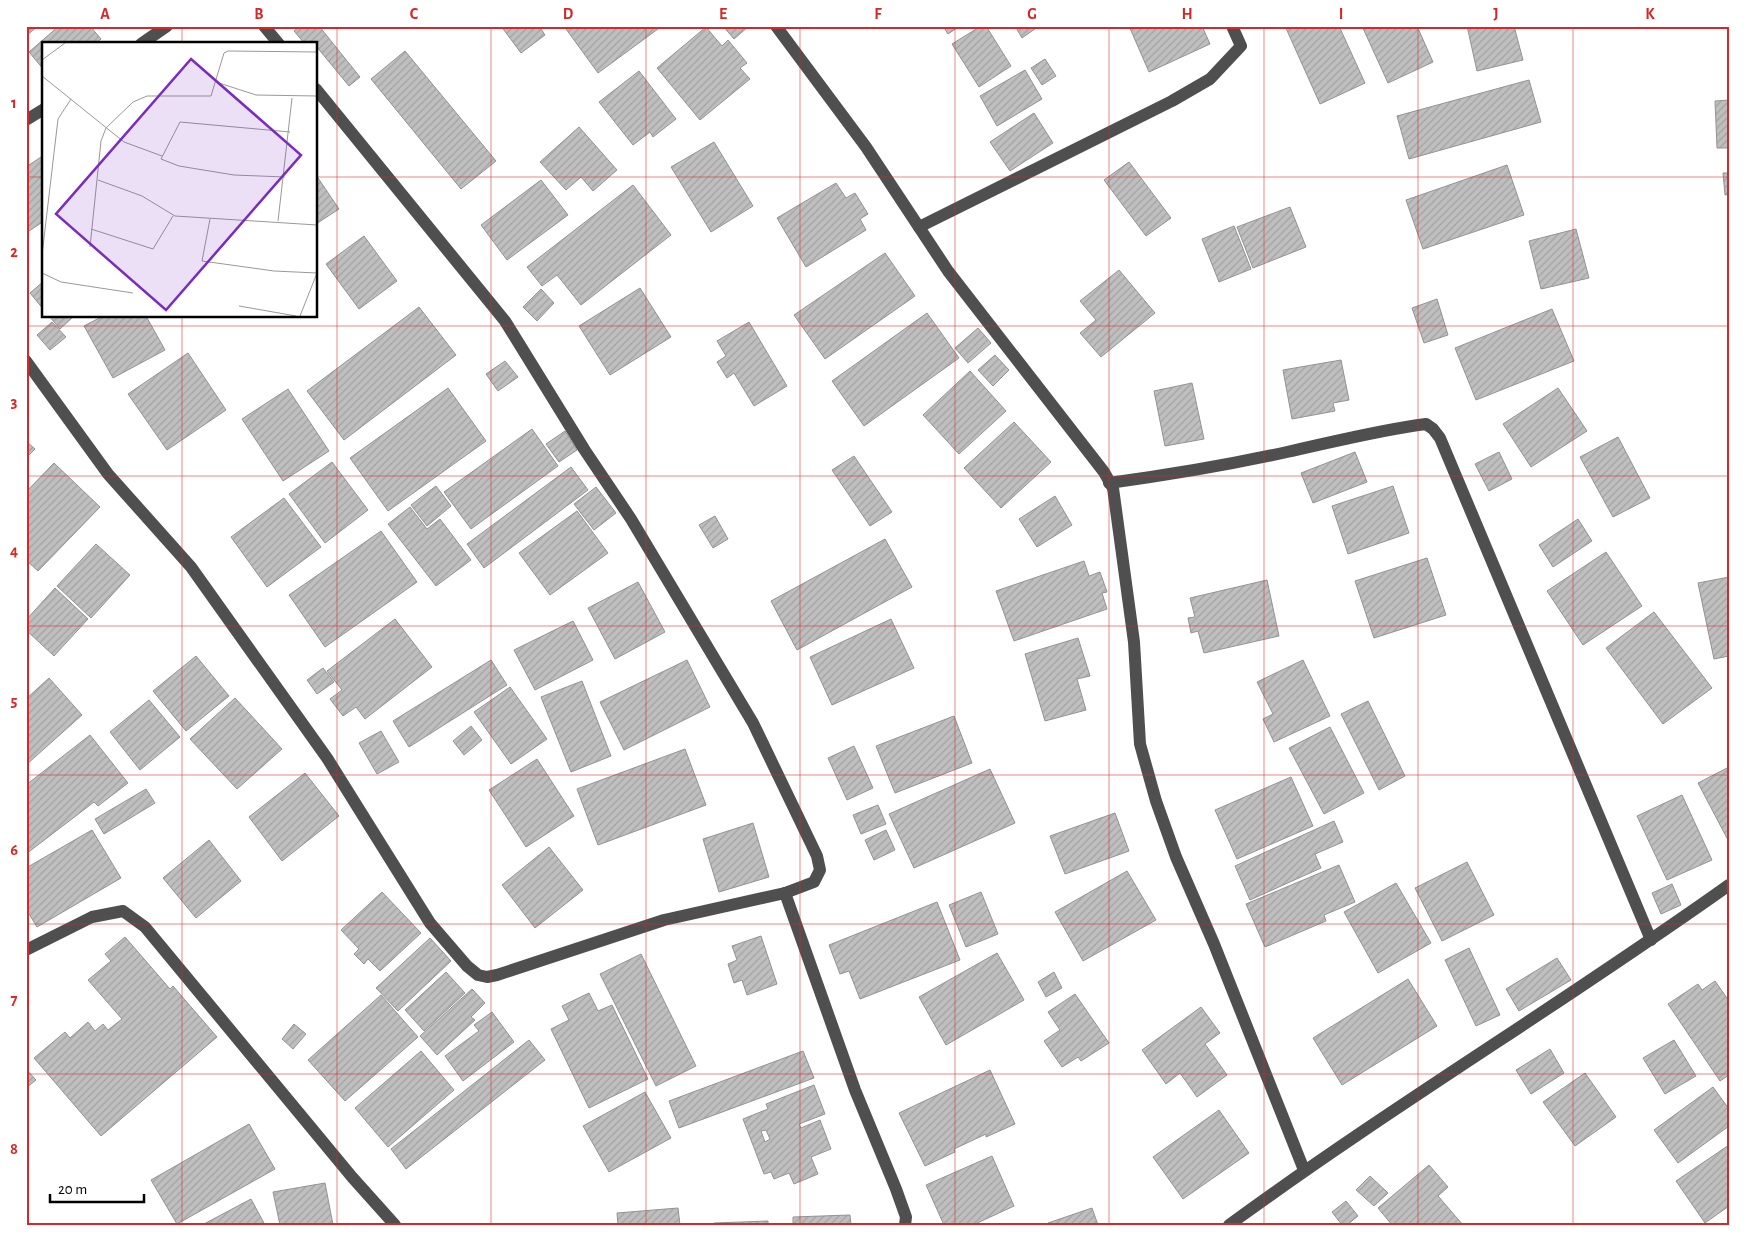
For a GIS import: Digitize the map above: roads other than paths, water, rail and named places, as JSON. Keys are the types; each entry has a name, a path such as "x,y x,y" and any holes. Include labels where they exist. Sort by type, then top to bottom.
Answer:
{"street":[{"path":"144,42 167,26"},
{"path":"264,26 276,42"},
{"path":"776,26 866,147 948,271 1104,472 1113,488 1134,642 1140,744 1156,801 1176,857 1214,944 1304,1170"},
{"path":"919,227 1172,101 1210,79 1241,46 1232,26"},
{"path":"26,362 108,474 191,567 327,758 430,923 467,966 478,975 487,977 497,975 664,920 785,893 814,882 820,870 818,856 754,723 631,519 584,450 504,321 318,91"},
{"path":"26,120 42,110"},
{"path":"1109,482 1161,476 1276,454 1389,429 1426,424 1433,429 1444,446 1651,940"},
{"path":"1230,1225 1304,1170 1651,940 1729,885"},
{"path":"785,893 855,1090 906,1217 905,1225"},
{"path":"26,950 92,917 123,911 145,926 352,1177 395,1225"}]}
